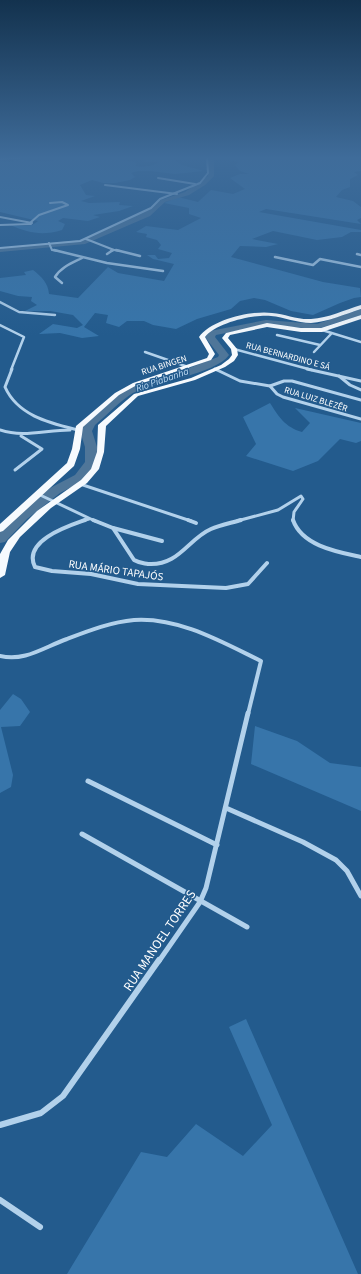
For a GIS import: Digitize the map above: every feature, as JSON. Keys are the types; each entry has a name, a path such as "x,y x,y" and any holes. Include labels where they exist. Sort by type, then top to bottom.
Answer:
{"main road":[{"name":"RUA BINGEN","path":"78,430 80,426 111,399 128,388 201,363 211,356 202,337 206,330 212,327 262,314 300,321 321,320 361,307"},
{"path":"234,349 225,340 225,336 228,334 267,325 322,330 361,317"},
{"path":"294,328 300,321"},
{"name":"RUA BINGEN","path":"0,575 3,558 8,547 55,501 83,485 99,462 101,455 102,425 110,416 136,395 172,386 216,369 232,360 235,355 234,349"},
{"path":"0,529 71,464 76,449 78,430"}],"street":[{"path":"3,217 31,222"},
{"path":"0,225 30,224 36,217"},
{"path":"0,249 86,239 131,217"},
{"path":"86,239 114,250 140,256"},
{"path":"49,244 53,250 82,257 120,266 163,271"},
{"path":"107,254 114,250"},
{"path":"357,254 361,255"},
{"path":"62,284 56,277 56,274 82,257"},
{"path":"275,258 313,265 320,259 361,267"},
{"path":"0,302 15,312 55,315"},
{"path":"0,325 24,337 4,387 10,396 21,408 35,416 51,423 78,430"},
{"path":"322,330 361,342"},
{"path":"314,352 331,334"},
{"path":"277,335 320,345"},
{"name":"RUA BERNARDINO E SÁ","path":"234,349 293,366 361,381"},
{"path":"145,352 188,367"},
{"name":"RUA LUIZ BLEZÊR","path":"216,369 240,381 270,386 284,381 292,381 361,400"},
{"name":"RUA BERNARDINO E SÁ","path":"338,376 350,385 361,390"},
{"name":"RUA LUIZ BLEZÊR","path":"270,386 277,394 283,397 361,420"},
{"path":"21,435 60,429 78,430"},
{"path":"0,430 21,435 42,449 15,470"},
{"path":"83,485 196,523"},
{"path":"37,494 55,501 88,519 113,528 122,529 162,541"},
{"path":"113,528 134,560 145,564 161,564 176,556 210,529 278,510 299,496 303,497 295,509 292,520 300,532 316,543 327,548 361,557"},
{"name":"RUA MÁRIO TAPAJÓS","path":"88,519 44,538 32,558 32,562 35,567 52,571 91,574 138,584 226,588 248,584 267,563"},
{"name":"RUA MANOEL TORRES","path":"0,656 14,659 24,657 53,644 92,631 129,621 149,620 168,623 210,637 262,661 218,845 206,888 200,902 63,1096 52,1108 42,1114 0,1125"},
{"path":"88,781 218,845"},
{"path":"226,808 303,842 336,860 347,870 361,896"},
{"path":"82,834 200,902 248,927"},
{"path":"0,1200 40,1227"}],"shaded area":[{"path":"23,217 99,217 88,221 63,218 58,221 65,224 62,230 48,233 30,232 10,225 28,226 38,221"},
{"path":"199,217 290,217 361,230 361,232 351,232 342,237 317,240 273,231 252,239 278,244 266,247 240,246 231,257 323,282 360,288 361,297 340,303 313,315 291,311 265,300 254,298 240,301 231,309 197,319 176,329 153,325 144,321 127,321 119,327 106,323 108,315 95,313 84,327 99,336 82,338 60,333 39,334 53,324 77,328 83,325 73,315 50,311 25,311 37,305 31,301 32,297 18,296 0,291 0,278 26,275 24,272 33,270 44,280 49,294 78,298 108,267 118,273 164,281 174,264 153,259 147,255 155,255 158,259 169,258 172,253 158,249 161,245 157,240 146,237 147,234 136,232 146,226 178,230 201,218"},
{"path":"320,217 361,217 357,220 361,224"},
{"path":"270,403 287,424 302,432 310,423 295,408 361,423 361,441 356,443 340,439 318,461 293,471 246,456 256,444 243,417"},
{"path":"13,694 21,699 30,712 20,726 1,727 13,775 11,787 0,793 0,710"},
{"path":"255,726 297,741 330,763 361,767 361,811 251,764"},
{"path":"246,1019 358,1274 67,1274 141,1152 167,1157 196,1124 243,1156 272,1125 229,1027"}],"waterway":[{"path":"0,250 38,245 82,242 139,217"},
{"name":"Rio Piabanha","path":"0,539 22,516 56,490 79,478 91,462 91,447 86,431 91,423 129,391 180,375 221,359 224,355 210,337 213,333 266,322 311,327 324,325 361,312"}]}
